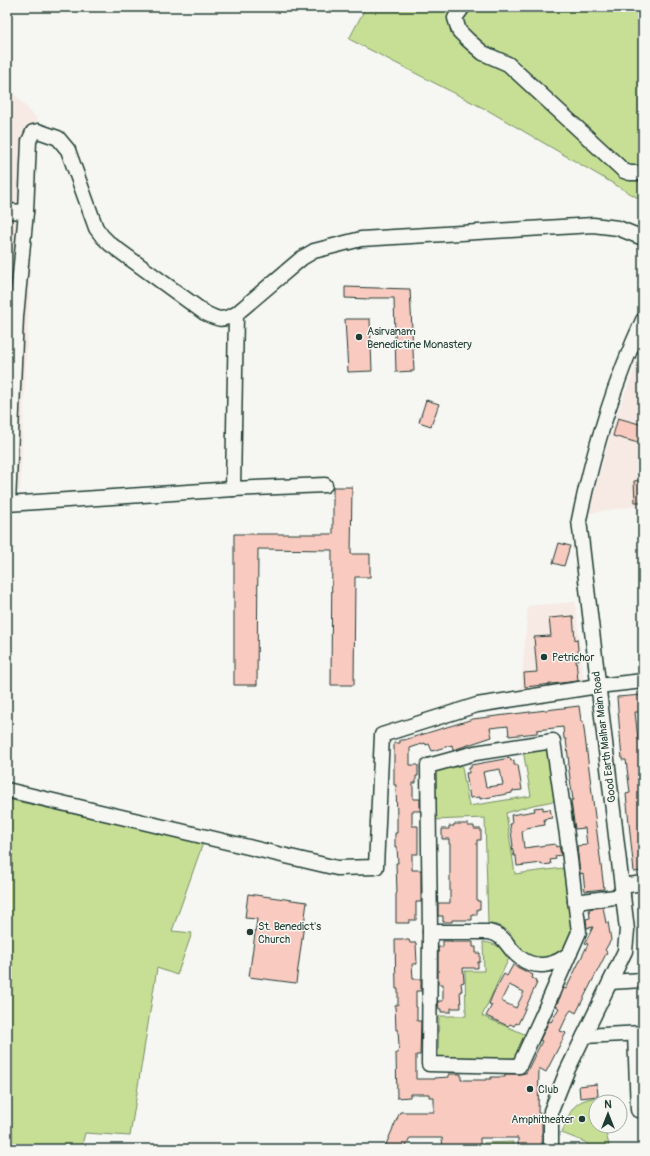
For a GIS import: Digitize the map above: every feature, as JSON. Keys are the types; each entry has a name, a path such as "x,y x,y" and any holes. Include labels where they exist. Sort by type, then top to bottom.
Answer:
{"street":[{"path":"463,7 455,18 459,31 468,40 483,53 508,64 624,171 643,174"},
{"path":"324,485 232,489 8,504 16,317 26,212 29,141 33,132 38,131 58,138 68,150 96,228 102,236 110,244 205,313 218,319 227,318 236,314 307,254 362,239 593,225 618,228 643,238"},
{"path":"7,211 26,212"},
{"path":"232,489 236,314"},
{"name":"Good Earth Malhar Main Road","path":"551,1149 551,1111 567,1071 625,951 627,930 623,891 579,520 587,482 607,412 633,341 643,320"},
{"path":"7,790 337,868 376,867 382,735 477,705 598,686 643,681"},
{"path":"553,741 579,932 544,1014 519,1066 429,1064 430,932 428,766 475,753 553,741"},
{"path":"575,902 623,891 643,883"},
{"path":"430,932 494,933 503,938 519,957 526,961 540,965 553,964 570,953"},
{"path":"610,982 643,980"},
{"path":"584,1036 639,1033 638,1110"}],"shaded area":[{"path":"7,86 37,119 20,491 7,490"},
{"path":"643,346 643,505 589,513 617,414"},
{"path":"575,602 584,683 521,689 528,606"}],"green space":[{"path":"366,7 643,7 643,201 489,111 349,39"},
{"path":"550,746 559,800 533,805 506,813 515,874 563,868 573,930 564,950 554,957 535,959 524,953 507,930 498,925 488,924 485,818 432,820 431,770 461,762 469,806 531,796 523,750"},
{"path":"7,799 203,843 172,931 192,933 177,975 157,968 130,1136 85,1133 81,1149 7,1149"},
{"path":"483,942 498,947 504,951 509,958 482,1016 529,1036 518,1061 438,1060 439,1016 466,1016 465,971 484,971"},
{"name":"Amphitheater","path":"588,1099 588,1134 606,1134 609,1145 603,1149 593,1149 585,1142 562,1133 572,1110 575,1106"},
{"path":"513,1142 513,1149 484,1149 484,1143"}],"building":[{"path":"345,287 410,289 414,371 396,372 394,298 345,298"},
{"path":"345,319 370,319 372,371 348,372"},
{"path":"426,400 439,404 431,426 419,422"},
{"path":"618,418 643,425 642,444 613,436"},
{"path":"643,480 643,502 635,502 634,481"},
{"path":"333,487 352,487 351,554 370,554 370,577 355,577 354,685 331,685 332,550 258,549 257,685 234,685 234,534 333,534"},
{"path":"559,543 570,546 564,566 553,563"},
{"path":"573,616 575,640 577,639 579,660 576,660 578,681 525,687 524,673 537,672 534,637 551,636 549,618"},
{"path":"643,695 643,712 635,712 638,739 643,739 643,871 634,872 626,794 630,793 626,760 622,760 617,697"},
{"path":"579,706 581,721 583,721 604,889 585,891 583,873 580,874 577,846 587,845 585,828 575,829 571,801 573,800 569,764 563,727 537,730 537,733 509,736 508,726 490,728 492,737 453,750 452,745 432,751 429,744 426,745 425,743 410,748 410,765 418,765 418,776 416,776 416,783 413,783 413,799 420,799 420,811 412,811 412,826 418,826 418,854 412,854 412,870 421,870 421,902 416,902 416,920 409,920 409,923 396,923 396,863 398,863 397,847 395,847 397,818 396,785 394,785 394,743 400,743 400,740 473,719"},
{"path":"510,758 511,761 514,760 514,765 518,765 522,790 480,799 480,797 470,798 466,773 469,773 469,768 471,768 471,765","holes":["500,769 503,785 486,787 483,772"]},
{"path":"543,807 543,810 550,809 552,818 544,819 545,825 526,828 526,830 522,831 524,848 555,844 556,847 559,846 561,855 555,856 556,859 550,860 551,864 542,865 542,863 517,866 516,856 514,856 512,846 510,824 512,824 511,815 535,811 534,808"},
{"path":"454,824 468,824 468,826 474,826 474,829 481,829 481,840 477,840 477,901 480,901 480,909 477,909 477,915 472,915 472,920 452,920 452,922 443,922 443,916 438,916 438,903 450,903 450,844 449,839 442,839 442,829 449,829 449,826 454,826"},
{"path":"248,894 307,902 296,983 249,977 257,919 245,918"},
{"path":"603,907 606,923 608,922 611,940 605,950 607,952 576,1013 571,1010 568,1014 560,1031 566,1033 546,1072 539,1068 538,1113 542,1113 542,1149 518,1149 518,1138 480,1138 480,1149 443,1149 442,1138 410,1138 405,1149 384,1149 400,1112 434,1112 434,1097 429,1097 429,1094 410,1094 410,1097 397,1098 396,1053 398,1053 399,1046 398,1030 396,1030 395,1005 398,1005 398,989 396,989 395,939 404,939 409,940 410,943 416,943 417,964 412,964 413,979 421,979 421,991 416,991 416,1007 417,1021 421,1021 420,1055 416,1055 416,1079 435,1079 449,1077 449,1074 461,1074 461,1080 486,1080 491,1079 491,1077 505,1077 505,1074 526,1073 542,1041 540,1040 549,1021 551,1022 559,1008 556,1006 564,988 566,989 588,944 585,943 593,927 587,928 586,919 590,918 589,909"},
{"path":"443,941 473,942 473,947 476,947 476,953 480,953 478,968 463,968 464,982 461,983 462,991 460,991 461,1008 451,1008 451,1012 441,1012 438,1001 443,1001 443,984 438,984 438,947 443,947"},
{"path":"513,965 533,975 532,978 536,980 535,983 537,983 518,1024 516,1023 514,1026 510,1024 508,1026 486,1016 492,1005 489,1004 493,994 504,974 507,976","holes":["509,985 524,992 516,1008 501,1001"]},
{"path":"597,1084 598,1094 588,1094 588,1097 580,1098 579,1086"}],"place":[{"name":"Asirvanam Benedictine Monastery","path":"359,337"},
{"name":"Petrichor","path":"544,657"},
{"name":"St. Benedict's Church","path":"250,932"},
{"name":"Club","path":"530,1089"},
{"name":"Amphitheater","path":"582,1119"}]}
